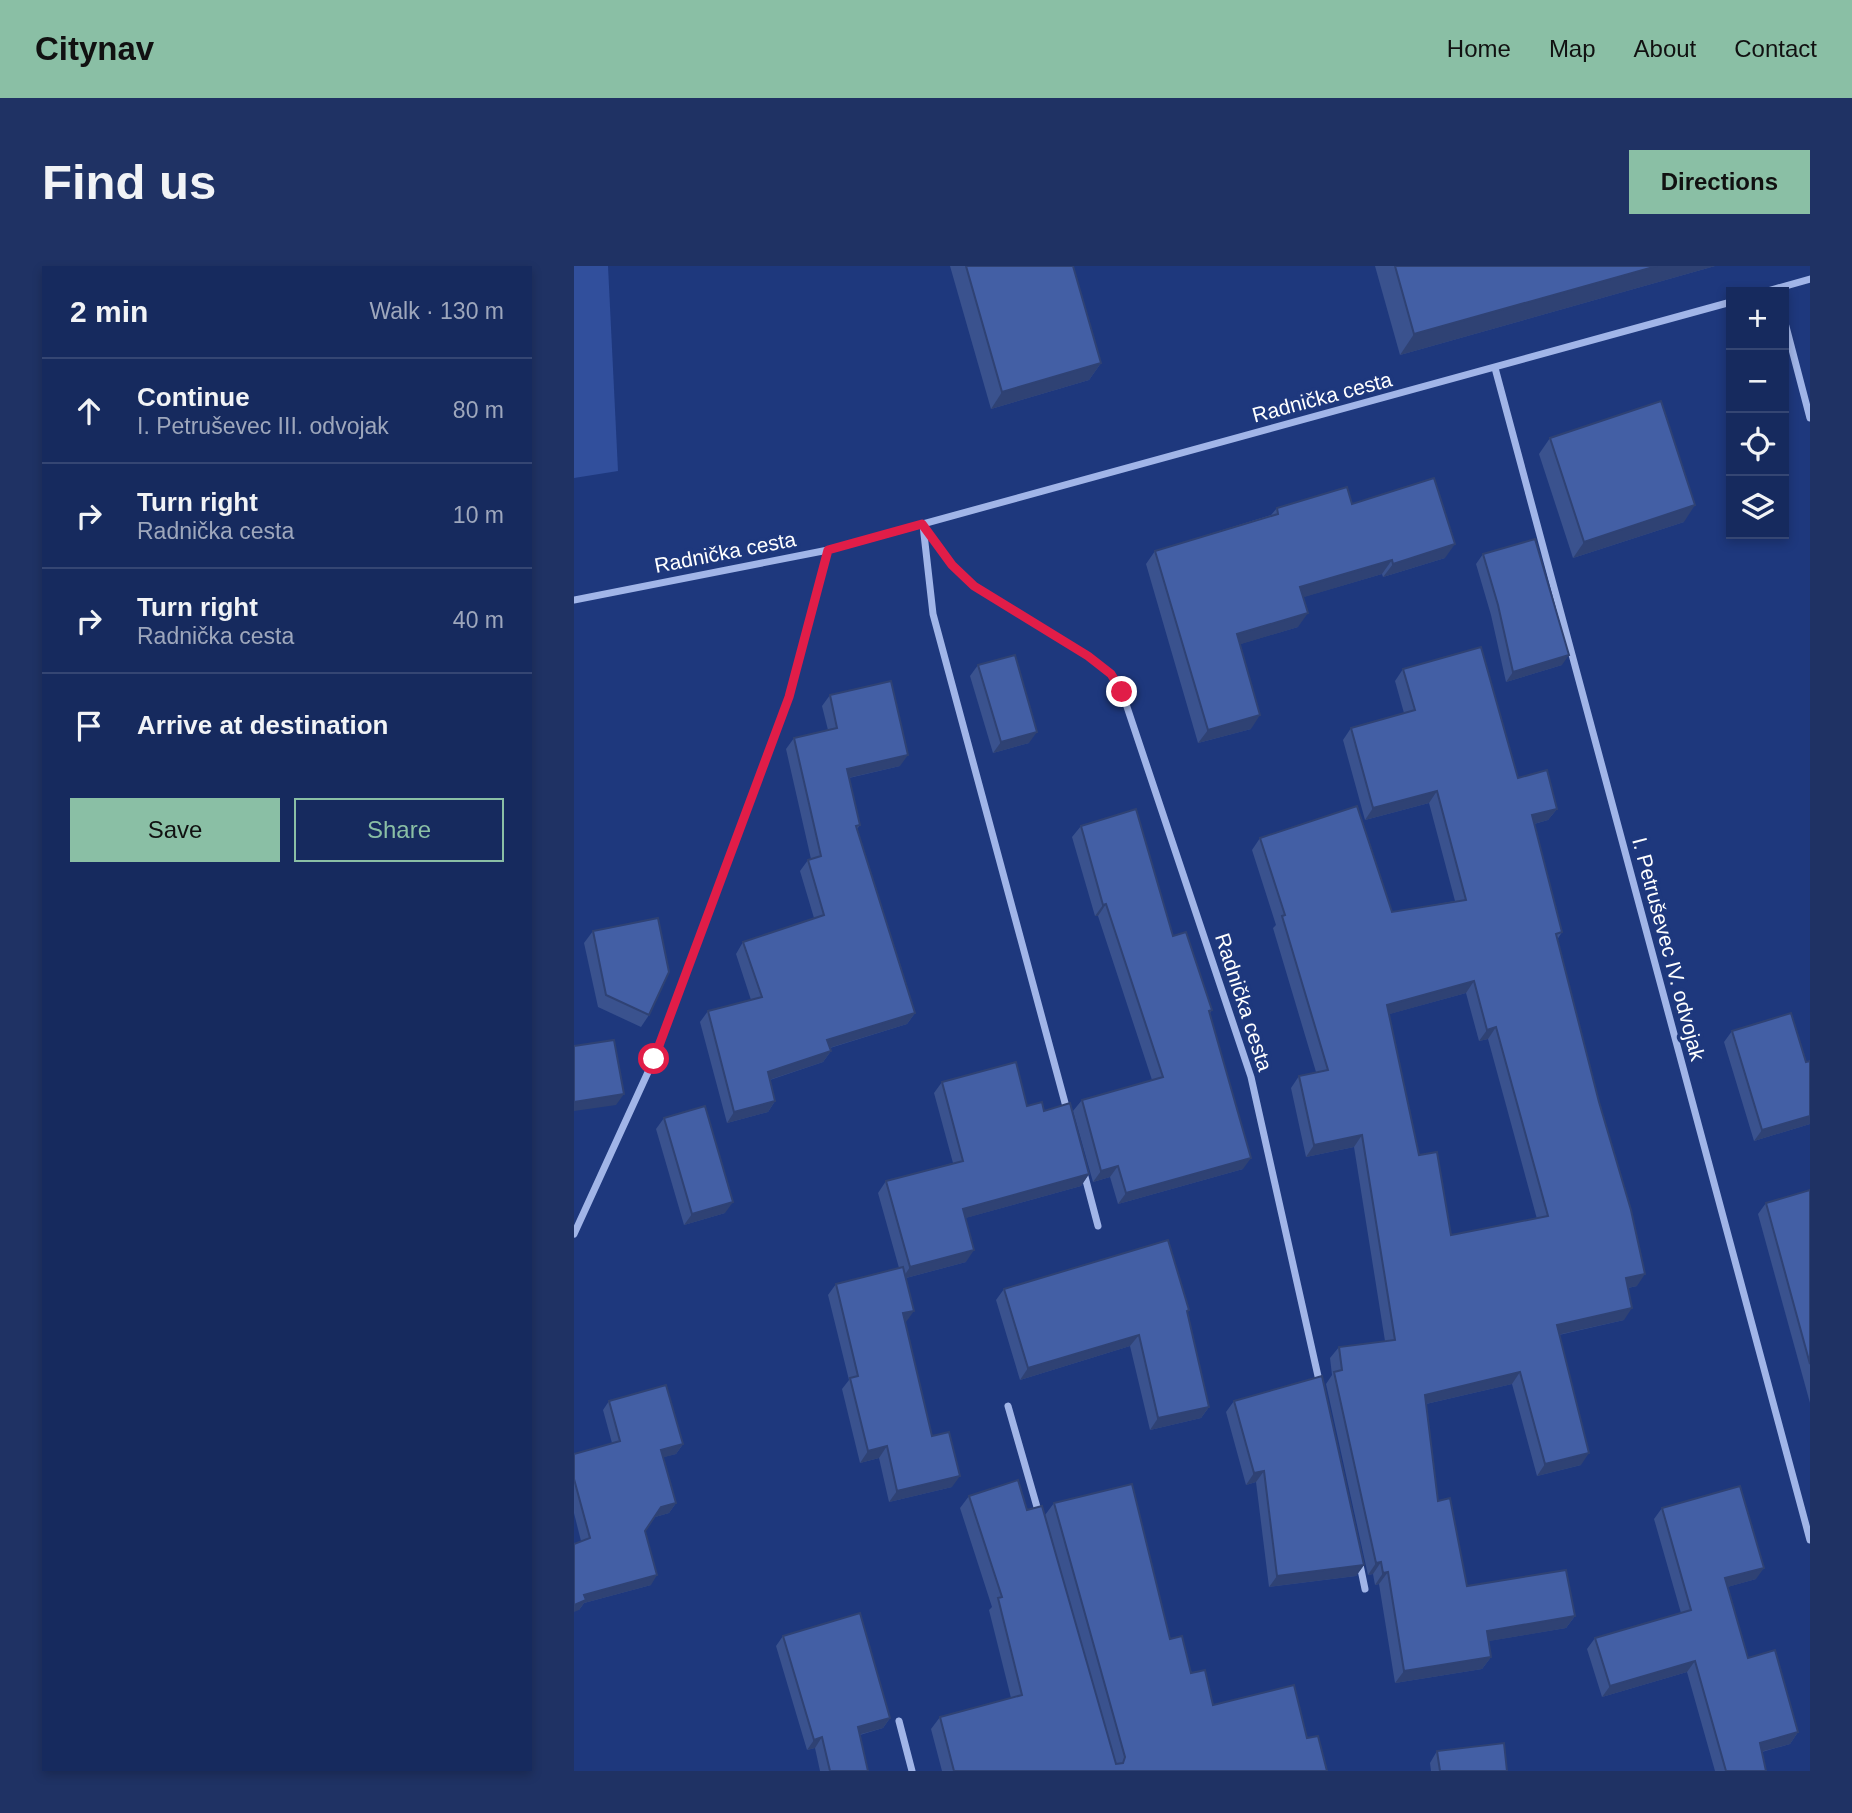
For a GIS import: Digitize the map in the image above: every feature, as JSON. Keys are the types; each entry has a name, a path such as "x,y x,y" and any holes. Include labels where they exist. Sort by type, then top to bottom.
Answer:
{"street":[{"path":"1787,287 1810,279"},
{"name":"Radnička cesta","path":"574,600 828,550 1726,303"},
{"path":"1789,338 1810,418"},
{"name":"I. Petruševec IV. odvojak","path":"1495,368 1810,1539"},
{"path":"922,524 933,614 1069,1119"},
{"name":"Radnička cesta","path":"922,524 952,565 974,586 1088,656 1111,674 1122,692 1251,1077 1323,1400"},
{"path":"574,1234 654,1059 784,710 806,641 828,550"},
{"path":"1080,1159 1098,1226"},
{"path":"1008,1406 1041,1523"},
{"path":"1356,1548 1365,1589"},
{"path":"899,1721 912,1771"}],"shaded area":[{"path":"574,266 608,266 618,471 574,478"}],"building":[{"path":"966,266 1073,266 1101,363 1002,392"},
{"path":"1395,266 1657,266 1414,334"},
{"path":"1661,401 1695,505 1584,542 1550,438"},
{"path":"1434,478 1455,544 1393,564 1392,560 1300,587 1308,613 1237,634 1260,715 1208,730 1155,551 1278,514 1277,508 1347,487 1352,504"},
{"path":"1535,539 1569,655 1513,672 1483,554"},
{"path":"1481,647 1518,778 1547,770 1557,809 1532,815 1562,932 1556,934 1599,1102 1631,1210 1645,1274 1626,1278 1632,1308 1557,1325 1589,1453 1545,1464 1520,1372 1425,1395 1438,1501 1450,1498 1467,1586 1566,1570 1575,1616 1487,1631 1491,1657 1404,1671 1388,1572 1383,1573 1381,1562 1376,1563 1334,1372 1342,1370 1339,1347 1395,1340 1362,1135 1314,1145 1299,1076 1328,1070 1282,916 1285,915 1260,838 1357,806 1392,912 1466,900 1437,791 1373,808 1351,728 1415,710 1403,669","holes":["1474,981 1487,1030 1496,1027 1548,1216 1451,1235 1437,1152 1419,1155 1387,1005"]},
{"path":"1015,655 1037,732 1001,742 978,665"},
{"path":"891,681 908,755 847,769 860,825 856,826 915,1013 827,1040 831,1051 768,1072 775,1101 734,1112 708,1011 762,997 743,942 824,915 808,860 821,856 794,738 837,728 830,695"},
{"path":"1136,809 1173,936 1186,932 1212,1010 1209,1011 1251,1158 1126,1193 1118,1166 1101,1171 1082,1100 1163,1077 1106,904 1103,905 1081,826"},
{"path":"658,918 669,972 649,1015 606,995 593,931"},
{"path":"1791,1013 1806,1062 1810,1061 1810,1116 1762,1130 1732,1031"},
{"path":"614,1040 624,1094 574,1102 574,1046"},
{"path":"1016,1062 1027,1106 1042,1102 1044,1111 1070,1103 1089,1174 963,1209 974,1250 910,1267 886,1181 963,1161 942,1082"},
{"path":"705,1106 733,1202 692,1214 664,1118"},
{"path":"1810,1190 1810,1364 1766,1203"},
{"path":"1168,1240 1189,1310 1187,1311 1209,1407 1158,1418 1139,1335 1028,1368 1004,1289"},
{"path":"903,1267 914,1311 903,1313 932,1436 949,1432 960,1476 897,1491 887,1446 868,1451 850,1378 858,1376 836,1284"},
{"path":"1322,1376 1364,1565 1277,1576 1264,1471 1254,1473 1234,1401"},
{"path":"666,1385 683,1444 661,1450 676,1503 661,1507 645,1531 657,1575 584,1595 586,1600 574,1605 574,1544 590,1538 574,1479 574,1454 620,1441 609,1401"},
{"path":"1018,1480 1027,1510 1042,1506 1116,1764 1123,1763 1125,1757 1054,1503 1132,1484 1170,1639 1182,1636 1191,1673 1205,1670 1213,1705 1294,1685 1307,1738 1318,1736 1327,1771 954,1771 940,1717 1022,1695 998,1598 1002,1597 969,1496"},
{"path":"1740,1486 1764,1568 1725,1578 1748,1658 1775,1650 1798,1732 1760,1743 1766,1771 1726,1771 1695,1661 1610,1686 1595,1638 1691,1610 1662,1508"},
{"path":"860,1613 890,1718 858,1727 868,1771 830,1771 822,1737 814,1740 783,1636"},
{"path":"1504,1743 1507,1771 1440,1771 1437,1751"}],"route":[{"path":"654,1059 789,697 828,550 922,524 952,565 974,586 1088,656 1111,674 1122,692"}]}
